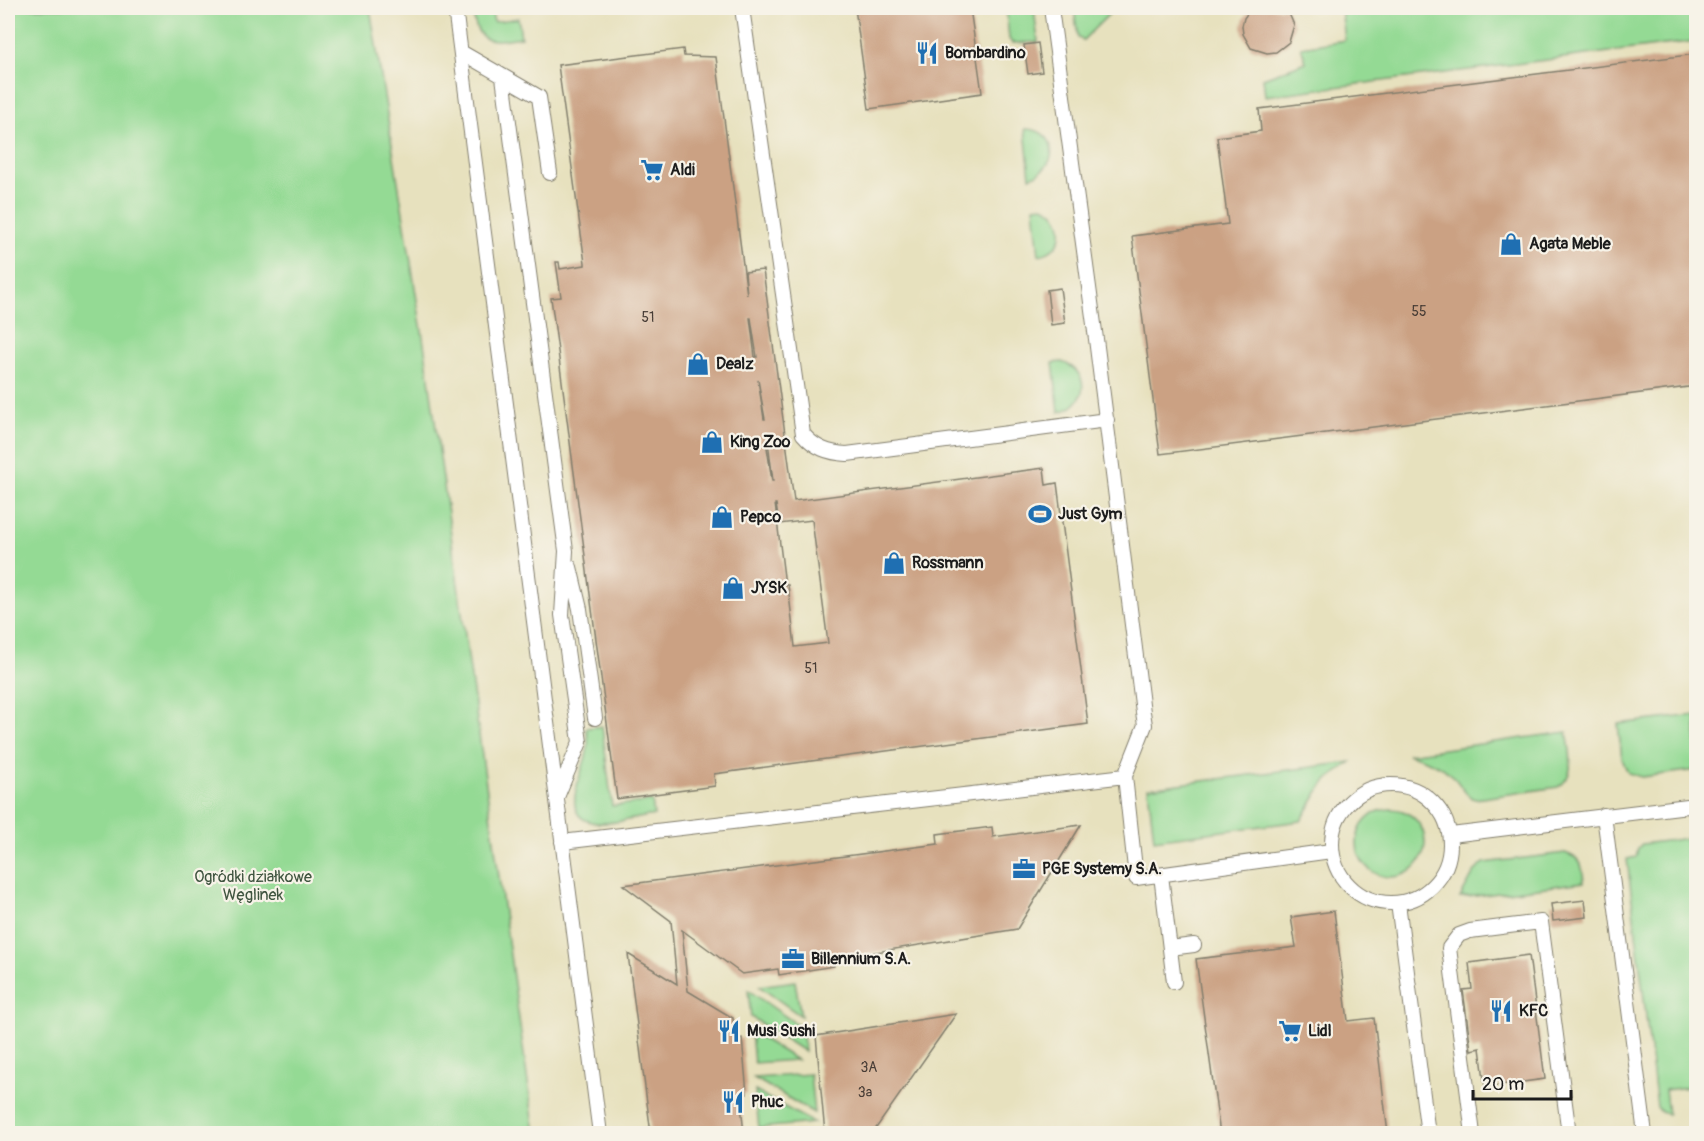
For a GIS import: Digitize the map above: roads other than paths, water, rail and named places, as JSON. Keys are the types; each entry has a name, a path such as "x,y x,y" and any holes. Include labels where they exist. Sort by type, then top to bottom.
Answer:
{"lane":[{"path":"455,8 600,1134"},
{"path":"742,8 803,434 811,444 834,453 847,454 1107,420"},
{"path":"1051,8 1107,420 1144,725 1125,776 1136,879 1331,851"},
{"path":"461,52 539,97 550,173"},
{"path":"503,77 566,551 580,609 595,718"},
{"path":"556,798 580,742 562,615 566,551"},
{"path":"562,842 1125,776"},
{"path":"1383,785 1403,786 1421,793 1436,806 1446,822 1450,835 1449,860 1441,878 1427,892 1411,901 1398,903 1375,902 1359,895 1345,883 1336,868 1331,851 1332,832 1339,815 1350,801 1365,790 1383,785"},
{"path":"1450,835 1696,805"},
{"path":"1604,815 1645,1134"},
{"path":"1161,875 1174,982"},
{"path":"1398,903 1428,1134"},
{"path":"1473,1134 1449,948 1459,936 1470,931 1541,922 1569,1134"},
{"path":"1170,948 1194,945"}],"place":[{"name":"Bombardino","path":"927,53"},
{"name":"Aldi","path":"652,170"},
{"name":"Agata Meble","path":"1511,244"},
{"name":"Dealz","path":"698,364"},
{"name":"King Zoo","path":"712,442"},
{"name":"Just Gym","path":"1040,514"},
{"name":"Pepco","path":"722,517"},
{"name":"Rossmann","path":"894,563"},
{"name":"JYSK","path":"733,588"},
{"name":"PGE Systemy S.A.","path":"1024,869"},
{"name":"Billennium S.A.","path":"793,959"},
{"name":"KFC","path":"1501,1011"},
{"name":"Musi Sushi","path":"729,1031"},
{"name":"Lidl","path":"1290,1031"},
{"name":"Phuc","path":"733,1102"}],"park label":[{"name":"Ogródki działkowe Węglinek","path":"253,886"}]}
